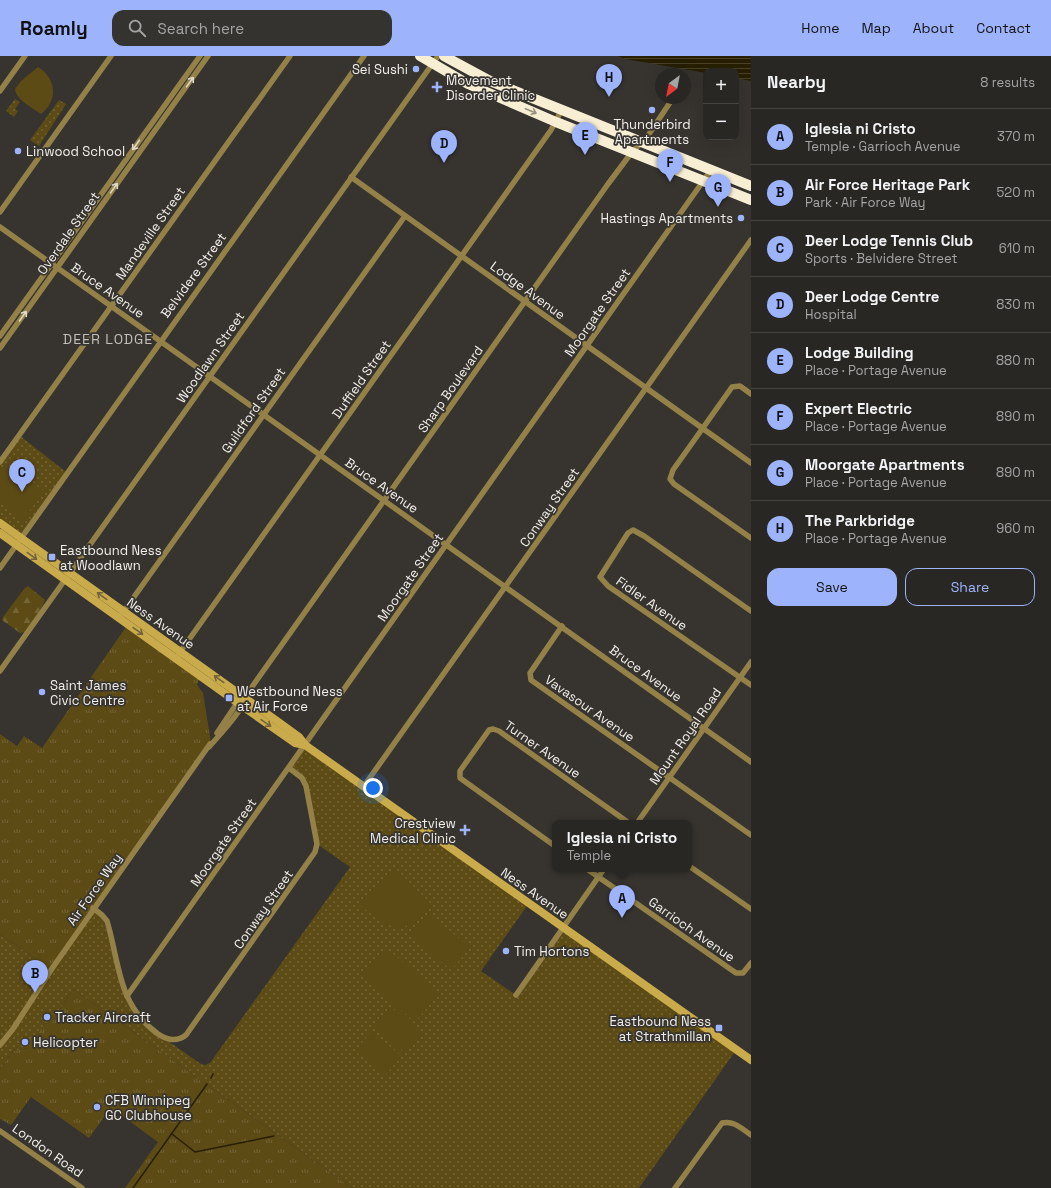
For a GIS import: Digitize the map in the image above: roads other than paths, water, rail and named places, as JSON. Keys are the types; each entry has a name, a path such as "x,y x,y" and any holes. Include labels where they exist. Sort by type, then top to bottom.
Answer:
{"highway":[{"path":"420,56 435,60 468,84 556,122 751,200"},
{"path":"444,56 482,78 640,143 751,186"}],"main road":[{"name":"Ness Avenue","path":"0,523 18,541 178,655 243,699 295,743 305,745 364,786 751,1060"},
{"name":"Ness Avenue","path":"0,533 18,541"}],"street":[{"path":"0,90 25,56"},
{"path":"0,212 111,56"},
{"name":"Overdale Street","path":"0,336 200,56"},
{"name":"Overdale Street","path":"0,348 208,56"},
{"name":"Mandeville Street","path":"0,462 290,56"},
{"name":"Belvidere Street","path":"0,568 364,56"},
{"name":"Woodlawn Street","path":"0,671 435,60"},
{"name":"Sharp Boulevard","path":"243,699 525,301 632,152 647,137 670,104"},
{"name":"Duffield Street","path":"178,655 556,122 561,111"},
{"path":"149,128 154,132"},
{"name":"Moorgate Street","path":"127,996 711,170"},
{"name":"Lodge Avenue","path":"351,177 751,462"},
{"name":"Guildford Street","path":"122,615 405,216"},
{"name":"Bruce Avenue","path":"0,227 751,762"},
{"name":"Conway Street","path":"364,786 751,240"},
{"path":"751,394 740,386 732,388 672,470 670,479 674,484 751,538"},
{"name":"Fidler Avenue","path":"740,677 608,586 600,577 628,533 633,530 644,536 751,611"},
{"name":"Vavasour Avenue","path":"562,626 530,673 531,680 751,835"},
{"name":"Mount Royal Road","path":"639,820 751,662"},
{"path":"740,677 751,685"},
{"name":"Air Force Way","path":"0,1045 13,1029 51,970 94,908 243,699"},
{"name":"Turner Avenue","path":"552,844 460,778 460,771 489,730 493,729 499,731 625,820"},
{"name":"Conway Street","path":"127,996 144,1021 164,1038 172,1040 181,1038 190,1030 314,856 317,844 306,786 302,778 289,768"},
{"path":"692,868 751,909"},
{"path":"592,872 599,877"},
{"path":"516,995 602,872"},
{"name":"Garrioch Avenue","path":"599,877 736,973 743,973 751,963"},
{"path":"94,908 102,915 106,922 115,962 127,996"},
{"path":"675,1188 719,1125 731,1122 751,1135"},
{"name":"London Road","path":"0,1130 82,1188"}],"waterway":[{"path":"211,1078 213,1074"},
{"path":"133,1188 207,1084"},
{"path":"172,1134 195,1152 274,1136"}],"place":[{"name":"Sei Sushi","path":"416,69"},
{"name":"Movement Disorder Clinic","path":"437,87"},
{"name":"The Parkbridge","path":"609,97"},
{"name":"Thunderbird Apartments","path":"652,110"},
{"name":"Linwood School","path":"18,151"},
{"name":"Lodge Building","path":"585,155"},
{"name":"Deer Lodge Centre","path":"444,163"},
{"name":"Expert Electric","path":"670,182"},
{"name":"Moorgate Apartments","path":"718,207"},
{"name":"Hastings Apartments","path":"741,218"},
{"name":"Deer Lodge Tennis Club","path":"22,492"},
{"name":"Eastbound Ness at Woodlawn","path":"52,557"},
{"name":"Saint James Civic Centre","path":"42,692"},
{"name":"Westbound Ness at Air Force","path":"229,698"},
{"name":"Crestview Medical Clinic","path":"465,830"},
{"name":"Iglesia ni Cristo","path":"622,918"},
{"name":"Tim Hortons","path":"506,951"},
{"name":"Air Force Heritage Park","path":"35,993"},
{"name":"Tracker Aircraft","path":"47,1017"},
{"name":"Eastbound Ness at Strathmillan","path":"719,1028"},
{"name":"Helicopter","path":"25,1042"},
{"name":"CFB Winnipeg GC Clubhouse","path":"97,1107"}],"district":[{"name":"DEER LODGE","path":"108,339"}]}
